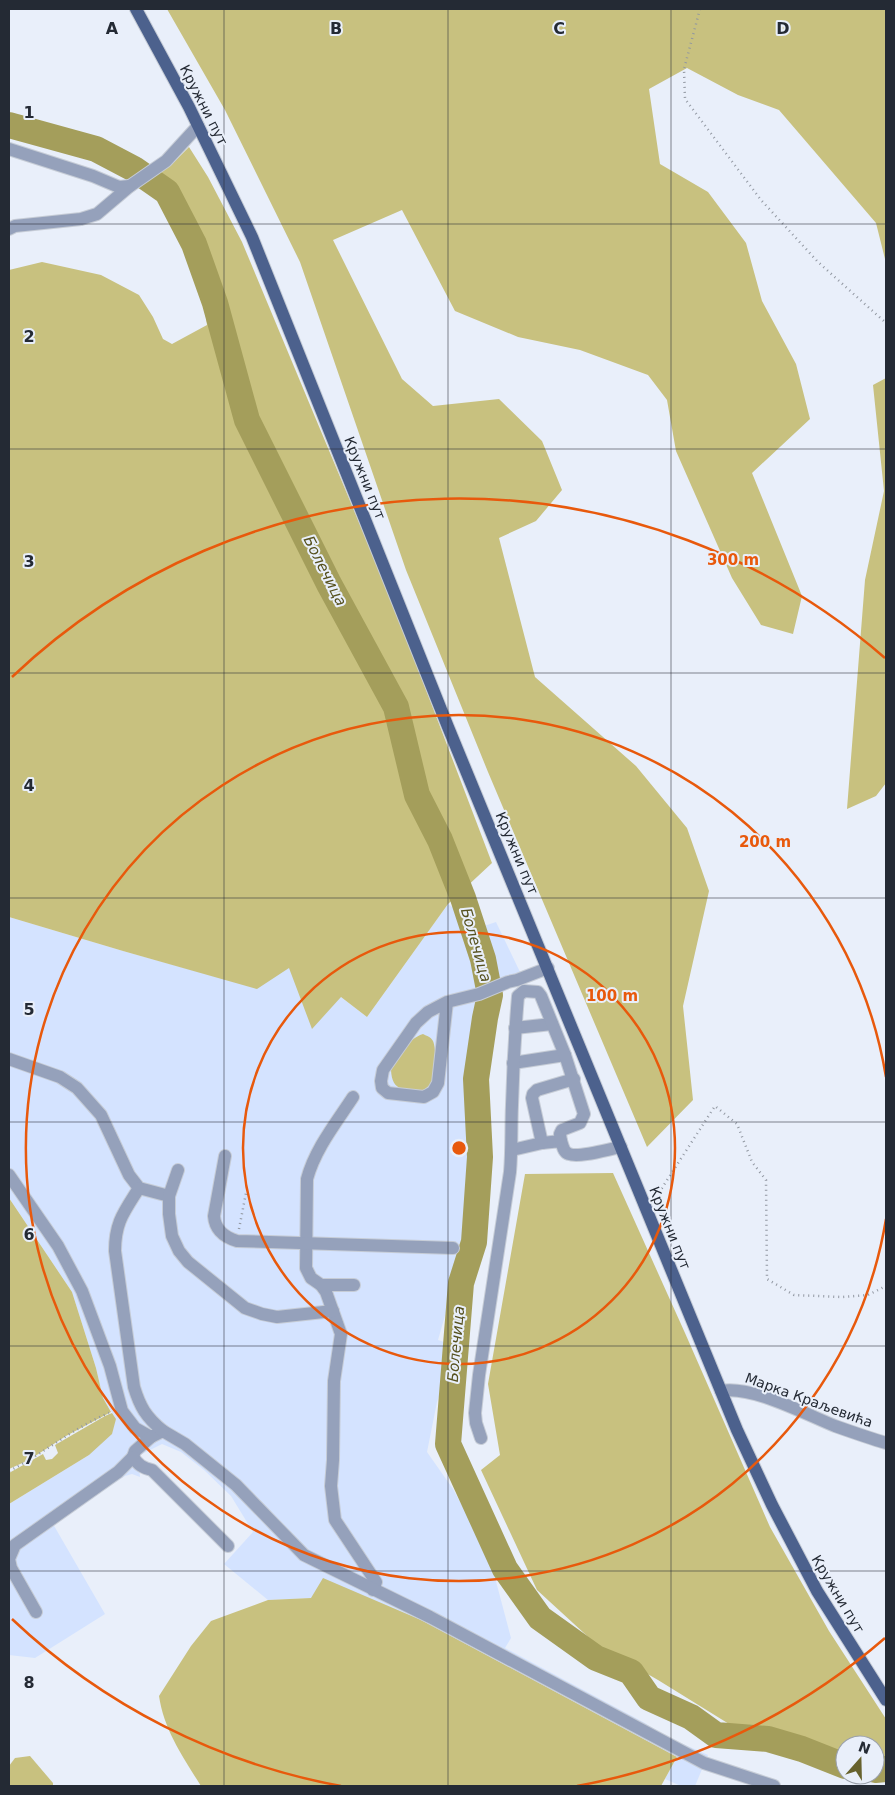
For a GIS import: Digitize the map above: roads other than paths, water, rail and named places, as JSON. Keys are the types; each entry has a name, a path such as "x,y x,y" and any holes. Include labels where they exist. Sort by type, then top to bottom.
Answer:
{"main road":[{"name":"Кружни пут","path":"136,9 167,64 252,237 448,727 721,1391 759,1478 797,1555 822,1599 886,1700"}],"street":[{"path":"9,229 15,226 81,219 96,214 130,186 166,161 198,126"},
{"path":"9,149 93,176 119,187 130,186"},
{"path":"447,1002 438,1083 433,1092 424,1097 388,1093 382,1088 380,1081 383,1070 416,1023 428,1012 447,1002 479,994 548,968"},
{"path":"481,1438 476,1423 476,1404 507,1195 512,1150 515,1028 518,996 524,991 538,992 565,1055 584,1114 580,1123 562,1130 560,1134 564,1150 569,1154 576,1155 621,1147"},
{"path":"515,1028 552,1024"},
{"path":"513,1064 565,1055"},
{"path":"9,1059 60,1077 77,1088 101,1115 129,1175 139,1188 169,1196"},
{"path":"542,1143 532,1098 533,1094 537,1090 574,1080"},
{"path":"354,1097 315,1156 310,1168 307,1179 306,1268 311,1278 321,1285 326,1292 342,1334 334,1381 333,1460 330,1486 335,1520 376,1582 373,1590"},
{"path":"512,1150 561,1140"},
{"path":"225,1156 214,1224 228,1238 237,1240 454,1248"},
{"path":"178,1170 169,1196 169,1214 172,1236 179,1251 188,1262 245,1308 262,1314 278,1317 332,1311"},
{"path":"9,1175 58,1246 82,1291 110,1366 122,1411 135,1428 185,1444 236,1485 304,1555 430,1617 704,1763 774,1786"},
{"path":"139,1188 119,1220 115,1236 115,1251 134,1387 138,1401 157,1434"},
{"path":"321,1285 354,1285"},
{"name":"Марка Краљевића","path":"721,1391 734,1390 753,1393 836,1426 886,1443"},
{"path":"36,1612 11,1568 9,1559 15,1545 118,1472 133,1457 135,1450 157,1434"},
{"path":"133,1457 137,1463 152,1470 228,1546"}],"waterway":[{"name":"Болечица","path":"9,125 96,149 134,169 167,192 194,244 215,303 247,420 329,584 396,707 417,795 440,840 463,898 483,959 490,995 476,1079 480,1157 474,1242 461,1283 448,1444 505,1569 540,1618 596,1658 631,1672 649,1698 691,1717 716,1735 768,1739 802,1749 835,1762"}]}
